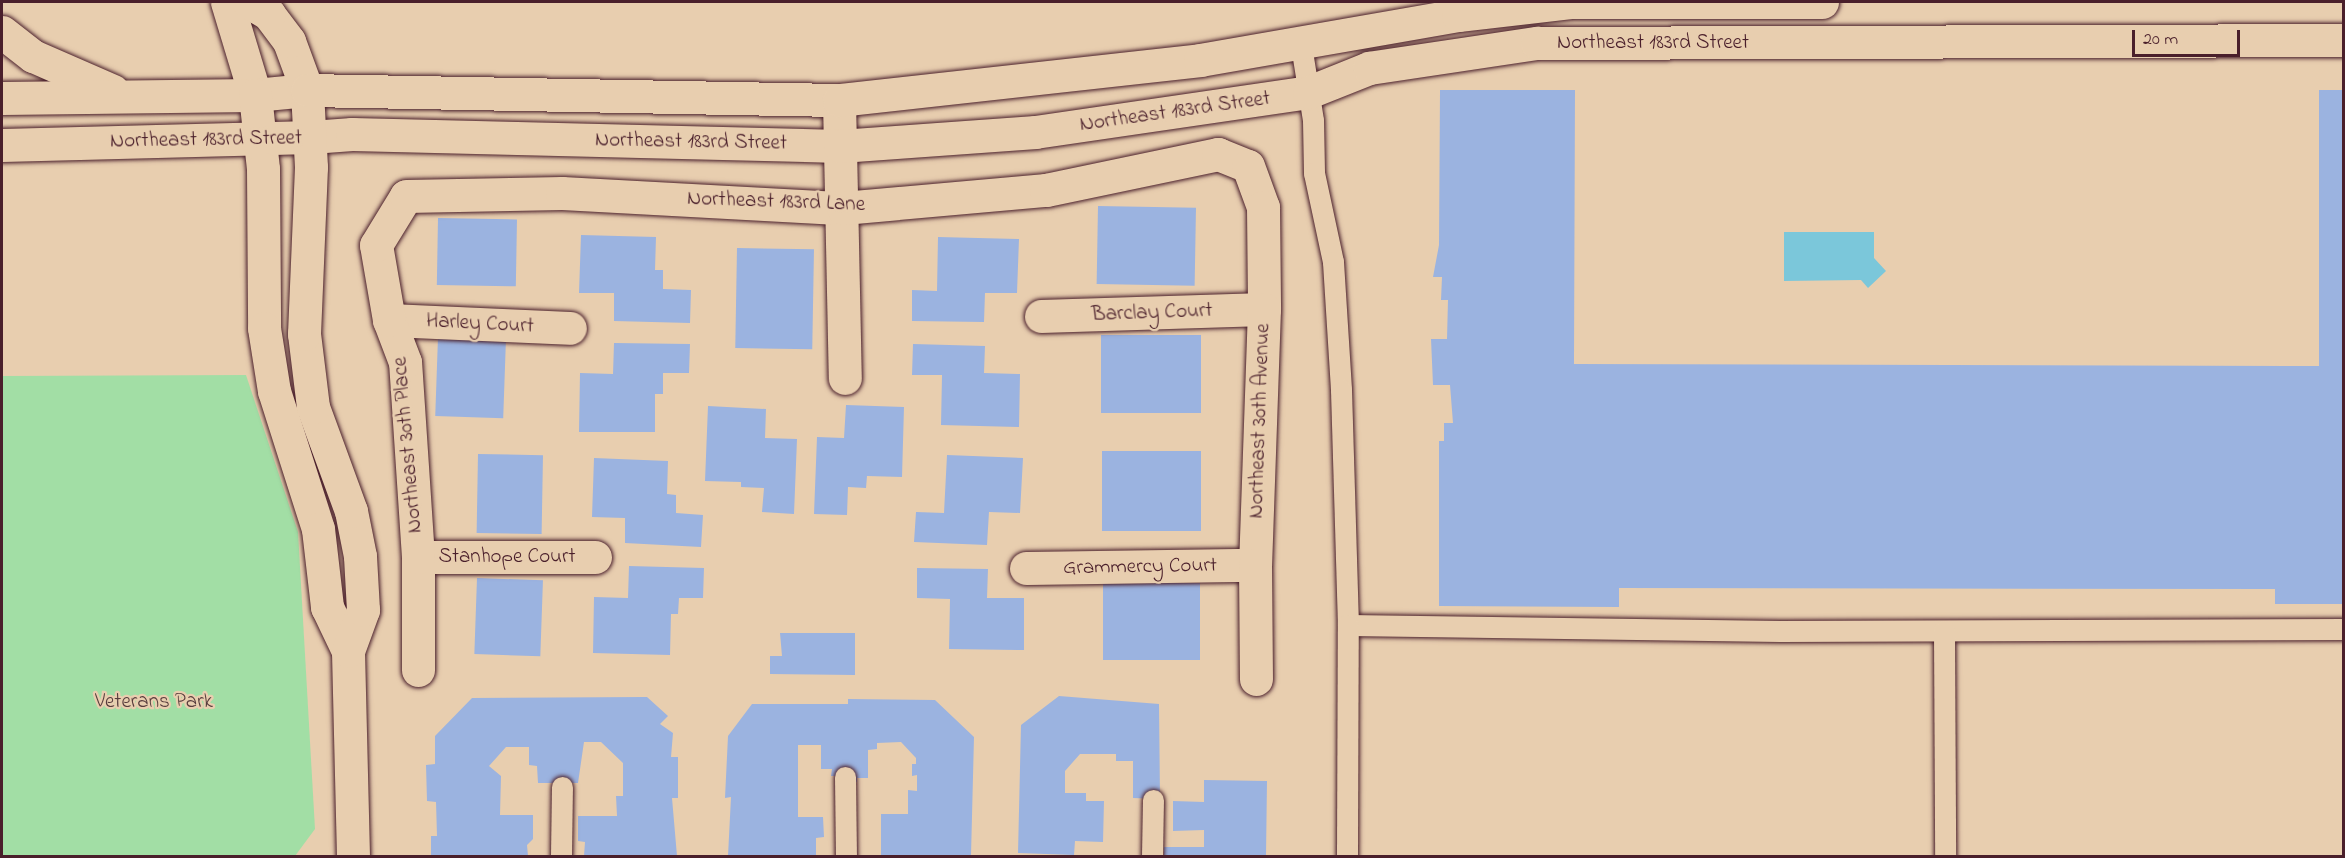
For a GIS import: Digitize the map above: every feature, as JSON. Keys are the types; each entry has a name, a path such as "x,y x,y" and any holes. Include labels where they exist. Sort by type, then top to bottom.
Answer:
{"street":[{"path":"227,2 255,95 261,136 264,328 274,391 318,529 327,607 348,651"},
{"path":"248,2 269,14 289,41 307,90 311,137 304,334 313,407 351,511 360,556 363,610 348,651 353,856"},
{"name":"Northeast 183rd Street","path":"2,98 121,94 255,95 307,90 839,100 1068,78 1301,45 1458,15 1570,2 1822,2"},
{"path":"2,32 33,56 121,94"},
{"name":"Northeast 183rd Street","path":"2,145 352,134 840,146 1035,132 1309,93 1369,68 1537,43 2343,40"},
{"path":"839,100 845,378"},
{"name":"Northeast 183rd Lane","path":"406,196 562,193 843,208 1046,190 1218,154 1248,166"},
{"name":"Northeast 30th Avenue","path":"1248,166 1263,207 1264,309 1255,565 1256,679"},
{"name":"Northeast 30th Place","path":"406,196 376,245 389,320 405,362 418,557 418,670"},
{"name":"Barclay Court","path":"1041,316 1264,309"},
{"name":"Harley Court","path":"389,320 570,328"},
{"name":"Stanhope Court","path":"418,557 595,557"},
{"name":"Grammercy Court","path":"1026,568 1255,565"}],"lane":[{"path":"1301,45 1309,93 1314,172 1333,262 1348,625 1347,856"},
{"path":"1348,625 1944,631 2343,629"},
{"path":"1944,631 1945,856"},
{"path":"845,777 846,856"},
{"path":"561,856 562,787"},
{"path":"1152,856 1153,800"}],"green space":[{"name":"Veterans Park","path":"246,375 298,532 315,829 295,856 2,856 2,376"}],"water":[{"path":"1784,232 1874,232 1874,258 1886,271 1868,288 1861,280 1784,281"}],"building":[{"path":"1440,90 1575,90 1574,364 2319,366 2319,90 2344,90 2344,604 2275,604 2275,589 1619,588 1619,607 1439,606 1439,441 1444,441 1444,423 1453,423 1450,385 1433,385 1431,339 1447,339 1448,300 1441,300 1442,277 1433,277 1439,245"},
{"path":"1098,206 1196,208 1195,286 1097,284"},
{"path":"438,218 517,219 516,286 437,285"},
{"path":"581,235 656,237 655,270 663,270 663,289 691,290 690,323 614,321 614,293 579,293"},
{"path":"938,237 1019,239 1017,293 985,293 984,322 912,321 912,290 937,291"},
{"path":"737,248 814,249 812,349 735,348"},
{"path":"1101,335 1201,335 1201,413 1101,413"},
{"path":"438,337 506,339 503,418 435,416"},
{"path":"614,343 690,344 689,373 663,373 663,394 655,394 655,432 579,432 580,373 613,374"},
{"path":"913,344 985,346 984,373 1020,374 1019,427 941,425 942,375 912,375"},
{"path":"846,405 904,407 902,477 867,476 866,488 848,487 847,515 814,514 817,437 844,438"},
{"path":"708,406 766,409 765,438 797,439 794,514 762,512 764,488 741,487 741,482 705,481"},
{"path":"1102,451 1201,451 1201,531 1102,531"},
{"path":"478,454 543,455 542,534 477,533"},
{"path":"947,455 1023,458 1020,513 989,512 987,545 914,542 916,512 944,513"},
{"path":"594,458 668,461 667,494 676,495 676,513 703,515 701,547 625,543 625,518 592,517"},
{"path":"629,566 704,568 703,598 679,598 678,614 671,614 670,655 593,653 594,597 628,598"},
{"path":"917,568 988,569 987,598 1024,598 1024,650 949,649 950,599 917,598"},
{"path":"477,578 543,580 540,656 474,654"},
{"path":"1103,583 1200,583 1200,660 1103,660"},
{"path":"780,633 855,633 855,675 770,674 770,656 782,656"},
{"path":"1059,696 1159,704 1160,799 1133,798 1133,761 1116,761 1116,754 1080,754 1065,771 1065,793 1086,793 1086,801 1104,801 1103,842 1075,841 1074,855 1018,853 1021,725"},
{"path":"647,697 668,716 660,724 673,733 671,757 678,757 678,798 672,798 677,856 584,856 585,842 578,841 578,816 617,816 616,796 623,796 623,763 601,742 584,742 578,783 538,783 537,766 529,765 529,747 506,747 489,766 501,776 500,815 533,815 533,839 527,845 528,856 431,856 431,836 437,836 436,802 427,801 426,765 435,764 435,736 472,698"},
{"path":"848,699 935,700 974,737 971,856 881,856 881,814 908,814 908,790 917,791 917,775 912,776 912,764 916,764 916,758 901,742 877,743 877,749 868,750 868,778 857,778 857,782 845,782 845,776 831,776 832,769 821,769 821,745 798,745 798,817 823,817 824,837 816,838 816,856 728,856 731,797 725,798 728,736 752,704 848,704"},
{"path":"1204,780 1267,781 1266,856 1164,856 1164,847 1204,847 1204,830 1173,831 1173,801 1204,802"}]}
